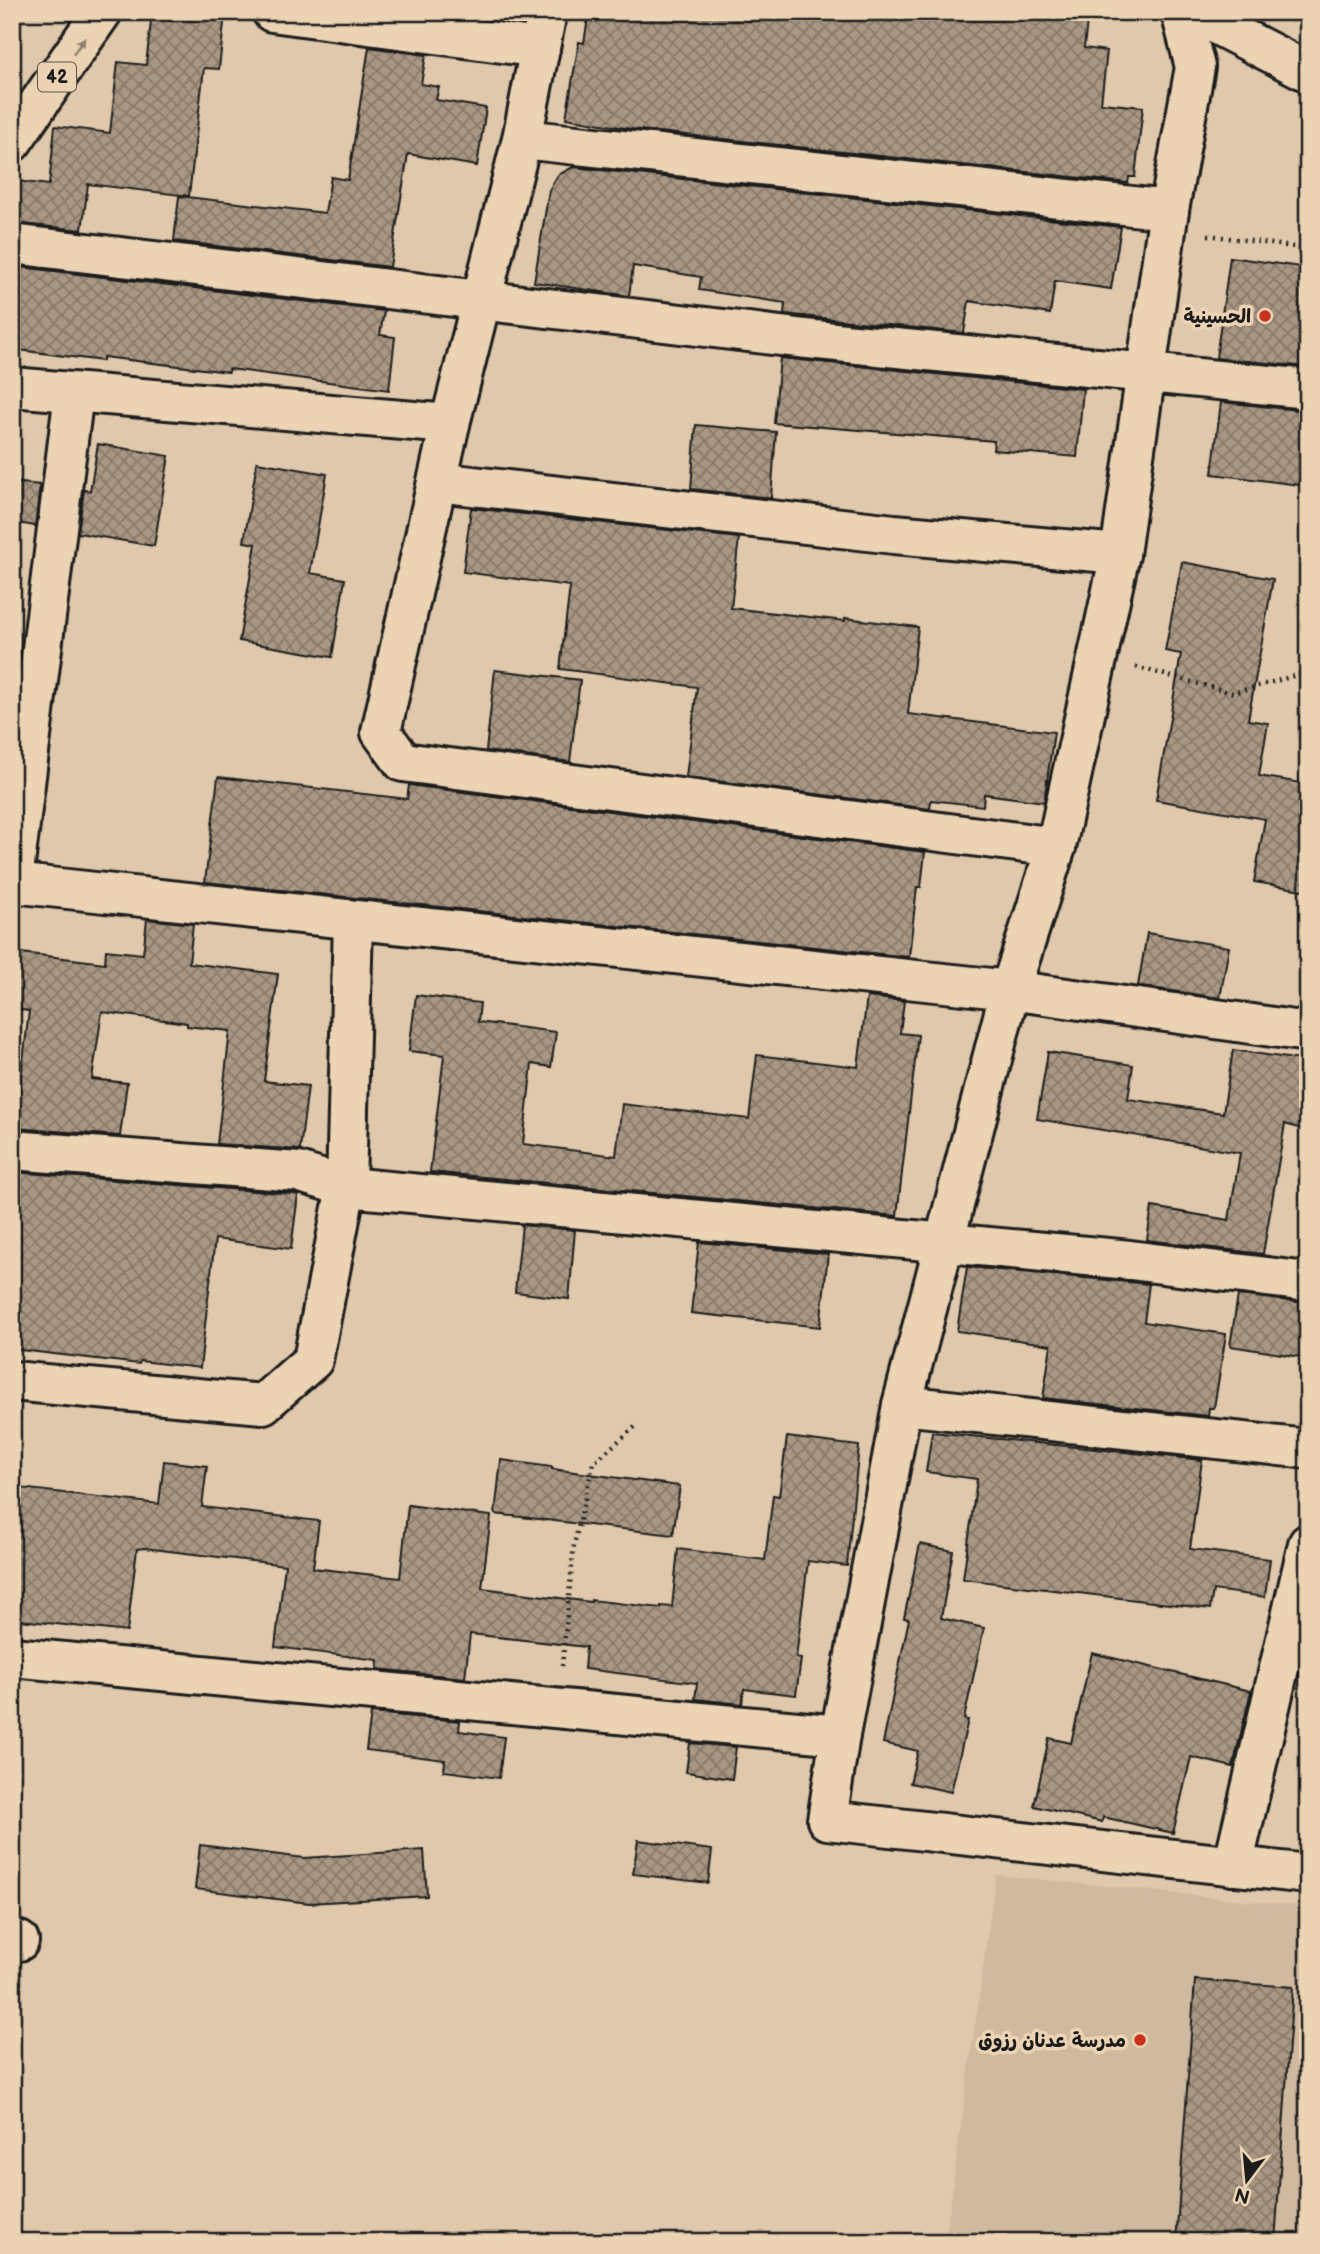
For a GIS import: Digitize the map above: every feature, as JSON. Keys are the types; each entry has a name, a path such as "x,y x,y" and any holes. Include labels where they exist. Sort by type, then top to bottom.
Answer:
{"street":[{"name":"42","path":"12,142 102,12"},
{"path":"272,12 544,30 522,139 450,424 382,732 403,762 1056,847"},
{"path":"1181,12 1195,67 1167,220 1120,554 1056,847 1010,990 902,1405 840,1735 827,1820 1308,1874"},
{"path":"1192,12 1308,72"},
{"path":"522,139 1167,220"},
{"path":"12,244 806,339 1308,389"},
{"path":"12,387 450,424"},
{"path":"74,393 13,885 1010,990 1308,1032"},
{"path":"437,482 894,534 1120,554"},
{"path":"12,1381 263,1404 313,1360 346,1187 353,921"},
{"path":"12,1150 298,1172 346,1187 1130,1260 1308,1282"},
{"path":"902,1405 1308,1449"},
{"path":"1233,1866 1308,1544"},
{"path":"12,1657 840,1735"}],"path":[{"path":"1167,220 1308,250"},
{"path":"1097,657 1233,692 1308,672"},
{"path":"559,1709 574,1545 593,1463 635,1427"}],"shaded area":[{"name":"مدرسة عدنان رزوق","path":"996,1875 1308,1907 1308,2242 945,2242"}],"building":[{"path":"152,12 225,14 219,69 204,68 189,196 88,184 82,230 12,223 17,181 49,185 55,126 110,133 118,62 146,65"},
{"path":"589,12 814,12 892,21 893,12 1088,12 1084,48 1107,51 1101,103 1143,107 1135,177 1129,177 1128,183 631,129 566,118 579,42 584,43"},
{"path":"369,47 426,55 421,84 439,87 436,100 486,108 477,166 408,154 390,267 174,241 179,196 325,213 331,177 348,180"},
{"path":"573,167 1121,227 1111,289 1055,281 1050,314 969,301 964,333 784,314 785,303 699,290 701,277 633,266 629,296 534,282 549,190 558,175"},
{"name":"الحسينية","path":"1230,257 1308,268 1308,367 1216,358"},
{"path":"12,266 384,311 380,335 395,337 389,390 229,369 229,372 103,357 103,361 12,349"},
{"path":"780,358 1083,389 1077,457 993,450 994,441 774,423"},
{"path":"1221,402 1308,411 1308,486 1212,474"},
{"path":"696,425 776,432 771,498 691,489"},
{"path":"98,444 169,456 154,546 78,533 84,490 90,491"},
{"path":"257,462 327,474 310,573 345,579 332,657 239,641 256,544 244,542"},
{"path":"12,482 40,485 35,526 12,522"},
{"path":"471,508 739,538 731,608 918,627 908,714 1054,732 1044,802 984,794 983,806 931,800 930,809 686,777 697,687 560,669 570,586 463,572"},
{"path":"1182,562 1273,579 1248,720 1268,723 1259,776 1308,784 1308,891 1254,882 1265,819 1156,800 1181,654 1165,651"},
{"path":"495,670 580,680 570,762 486,751"},
{"path":"218,777 407,799 409,785 925,852 921,887 917,887 909,957 205,882"},
{"path":"147,919 193,924 189,963 278,974 264,1081 308,1086 300,1150 217,1144 230,1031 102,1012 92,1079 127,1083 120,1136 15,1128 29,1011 12,1009 12,952 105,963 106,950 143,954"},
{"path":"1147,933 1229,947 1220,998 1138,986"},
{"path":"416,995 480,1003 478,1022 556,1032 551,1067 532,1064 523,1144 616,1156 622,1104 749,1119 757,1055 858,1067 867,997 904,1001 900,1033 918,1035 897,1216 430,1172 444,1055 409,1051"},
{"path":"1233,1050 1308,1061 1308,1131 1285,1124 1263,1254 1147,1240 1152,1207 1229,1220 1240,1153 1037,1119 1048,1052 1133,1065 1128,1099 1223,1113"},
{"path":"14,1172 298,1195 291,1249 215,1239 200,1368 140,1361 139,1364 12,1349"},
{"path":"522,1225 575,1230 569,1299 515,1292"},
{"path":"699,1242 828,1254 820,1327 691,1313"},
{"path":"967,1267 1149,1284 1144,1322 1226,1334 1214,1408 1209,1408 1208,1416 1043,1398 1051,1345 957,1331"},
{"path":"1238,1295 1308,1303 1308,1358 1230,1346"},
{"path":"932,1432 1202,1460 1190,1549 1270,1559 1265,1597 1213,1590 1210,1609 963,1579 977,1479 926,1472"},
{"path":"787,1437 859,1446 847,1566 808,1561 796,1658 801,1659 796,1695 744,1689 742,1704 695,1699 697,1683 584,1669 586,1647 470,1634 465,1678 377,1669 378,1660 275,1647 285,1565 144,1548 137,1549 127,1632 12,1619 12,1487 159,1504 164,1461 207,1466 202,1507 319,1521 313,1568 400,1578 408,1505 491,1516 482,1588 591,1602 672,1607 678,1549 765,1560 773,1495 779,1496"},
{"path":"501,1460 680,1486 673,1535 495,1514"},
{"path":"920,1544 953,1551 941,1618 984,1628 964,1719 968,1720 951,1792 910,1783 918,1751 883,1743 909,1619 904,1618"},
{"path":"1092,1653 1251,1691 1233,1767 1191,1757 1173,1833 1103,1817 1102,1822 1034,1806 1049,1738 1071,1743"},
{"path":"371,1713 460,1721 459,1731 504,1737 499,1778 444,1771 445,1760 366,1750"},
{"path":"690,1743 736,1747 732,1779 686,1772"},
{"path":"638,1840 712,1850 708,1883 633,1874"},
{"path":"200,1845 304,1858 424,1850 427,1896 309,1903 195,1889"},
{"path":"1195,1980 1293,1987 1275,2242 1176,2242"}],"place":[{"name":"الحسينية","path":"1265,316"},
{"name":"مدرسة عدنان رزوق","path":"1140,2040"}]}
